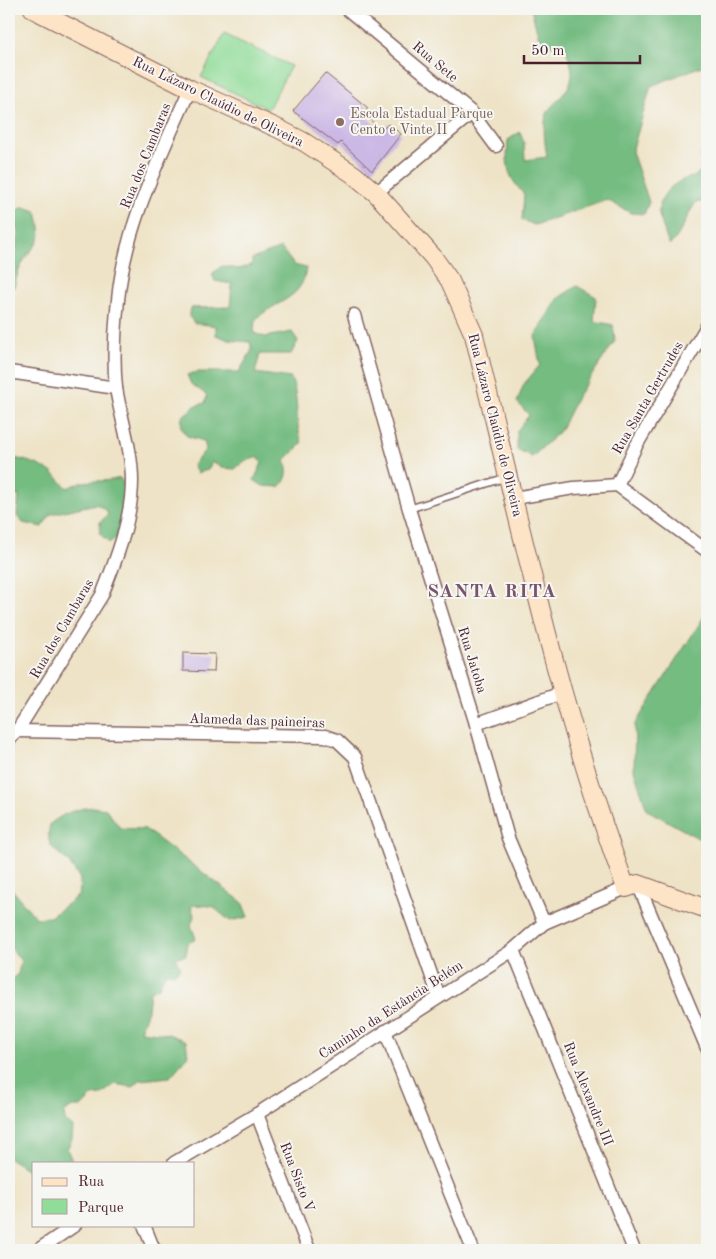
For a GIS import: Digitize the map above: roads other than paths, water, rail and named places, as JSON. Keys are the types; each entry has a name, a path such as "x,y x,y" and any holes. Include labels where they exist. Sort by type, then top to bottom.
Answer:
{"street":[{"name":"Rua Lázaro Claúdio de Oliveira","path":"37,10 190,89 304,142 353,174 376,193 419,239 450,281 474,335 508,477 564,692 598,812 632,886"},
{"name":"Rua Sete","path":"350,10 472,113 496,146"},
{"name":"Rua dos Cambaras","path":"13,736 92,613 112,571 127,518 132,482 128,438 116,388 118,300 121,277 140,205 190,89"},
{"path":"376,193 472,113"},
{"name":"Rua Jatoba","path":"354,315 409,509 476,724 508,838 544,923"},
{"name":"Rua Santa Gertrudes","path":"617,485 636,446 707,326"},
{"path":"9,372 116,388"},
{"path":"514,498 574,488 617,485 707,551"},
{"path":"476,724 564,692"},
{"name":"Alameda das paineiras","path":"13,736 268,734 325,736 337,740 355,757 439,997"},
{"path":"632,886 707,909"},
{"path":"632,886 707,1048"},
{"name":"Caminho da Estância Belém","path":"176,1162 256,1114 513,950 544,923 632,886"},
{"name":"Rua Alexandre III","path":"513,950 634,1250"},
{"path":"384,1031 473,1250"},
{"name":"Rua Sisto V","path":"256,1114 309,1250"},
{"path":"38,1250 74,1226"},
{"path":"144,1226 154,1250"}],"lane":[{"path":"409,509 508,477"}],"place":[{"name":"Escola Estadual Parque Cento e Vinte II","path":"340,122"}],"district":[{"name":"SANTA RITA","path":"492,592"}]}
